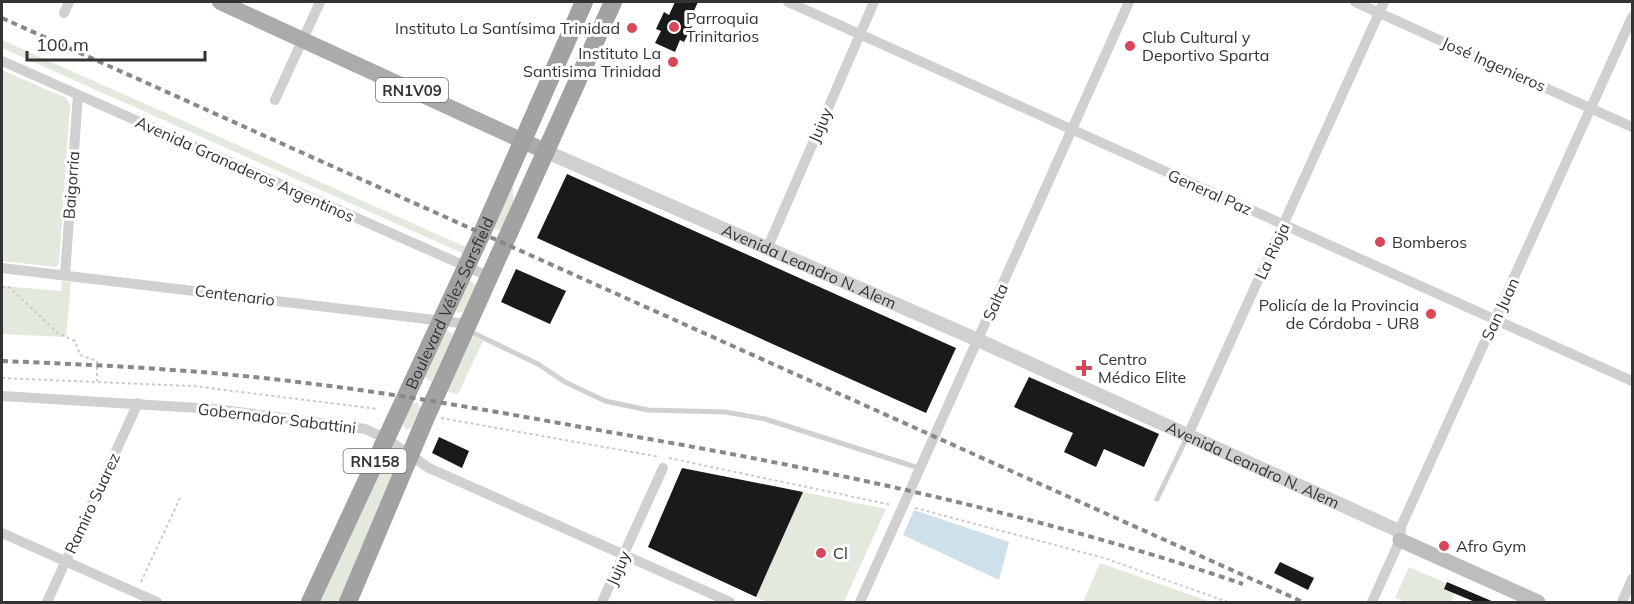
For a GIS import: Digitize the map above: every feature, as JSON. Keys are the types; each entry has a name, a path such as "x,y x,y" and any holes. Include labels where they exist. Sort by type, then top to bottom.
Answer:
{"highway":[{"name":"Boulevard Vélez Sarsfield","path":"310,603 466,267 584,2"},
{"name":"Boulevard Vélez Sarsfield","path":"348,603 427,415 613,2"}],"main road":[{"name":"Avenida Leandro N. Alem","path":"220,2 547,152"},
{"name":"Avenida Leandro N. Alem","path":"1399,536 1538,603"}],"street":[{"path":"64,13 69,2"},
{"path":"275,100 320,2"},
{"name":"General Paz","path":"788,2 1632,381"},
{"name":"Jujuy","path":"767,249 874,2"},
{"name":"Salta","path":"860,603 1129,2"},
{"name":"José Ingenieros","path":"1355,2 1632,127"},
{"name":"La Rioja","path":"1188,435 1384,2"},
{"name":"San Juan","path":"1372,603 1495,318 1592,109 1632,16"},
{"name":"Avenida Granaderos Argentinos","path":"2,61 490,277"},
{"name":"Baigorria","path":"65,275 78,95"},
{"name":"Avenida Leandro N. Alem","path":"547,152 978,340 1188,435 1399,536"},
{"name":"Centenario","path":"2,268 442,319 467,327"},
{"name":"Gobernador Sabattini","path":"2,396 138,403 299,418 366,429 386,438 429,468 730,603"},
{"name":"Ramiro Suarez","path":"47,603 138,403"},
{"name":"Jujuy","path":"602,603 663,468"},
{"path":"2,533 157,603"},
{"path":"1622,603 1632,579"}],"lane":[{"path":"467,327 538,364 565,382 605,401 648,410 725,412 765,419 921,468"},
{"name":"La Rioja","path":"1158,499 1188,435"}],"path":[{"path":"2,287 9,287 58,333 75,341 80,355 98,361 97,381"},
{"path":"2,378 193,386 378,409"},
{"path":"427,415 668,458 904,506 1104,558 1228,603"},
{"path":"136,593 180,498"}],"shaded area":[{"path":"2,40 468,248 462,253 2,48"},
{"path":"2,70 66,98 70,105 59,264 56,267 2,261"},
{"path":"513,184 513,204 502,229 496,230 493,227"},
{"path":"469,280 476,285 464,312 458,312 455,309"},
{"path":"62,281 71,282 66,337 2,334 2,286 61,291"},
{"path":"447,330 453,334 430,381 424,377"},
{"path":"472,336 483,341 458,394 444,391"},
{"path":"418,402 420,408 411,428 406,430 403,424 412,404"},
{"path":"383,462 391,463 397,469 340,602 317,602"},
{"name":"Cl","path":"803,492 886,509 844,602 767,602 756,597"},
{"path":"914,510 1009,542 999,580 903,535"},
{"path":"1100,563 1211,602 1083,602"},
{"path":"1409,567 1446,583 1455,593 1451,602 1405,602 1395,598"}],"building":[{"name":"Parroquia Trinitarios","path":"675,2 698,2 688,24 692,26 684,42 680,40 675,52 655,43 661,31 656,29 664,12 669,15"},
{"path":"567,174 956,348 926,413 537,238"},
{"path":"516,269 566,291 550,324 501,302"},
{"path":"1029,377 1159,434 1144,467 1104,449 1096,467 1064,452 1073,433 1014,407"},
{"path":"439,437 469,451 462,468 432,453"},
{"path":"682,468 803,492 756,597 648,547"},
{"path":"1280,562 1314,578 1308,590 1274,573"},
{"path":"1447,582 1494,602 1475,602 1444,589"}],"railway":[{"path":"2,18 1303,602"},
{"path":"2,361 230,375 347,388 510,414 787,465 941,498 1093,537 1243,584"}],"place":[{"name":"Parroquia Trinitarios","path":"674,27"},
{"name":"Instituto La Santísima Trinidad","path":"632,28"},
{"name":"Club Cultural y Deportivo Sparta","path":"1130,46"},
{"name":"Instituto La Santisima Trinidad","path":"673,62"},
{"name":"Bomberos","path":"1380,242"},
{"name":"Policía de la Provincia de Córdoba - UR8","path":"1431,314"},
{"name":"Centro Médico Elite","path":"1084,368"},
{"name":"Afro Gym","path":"1444,546"},
{"name":"Cl","path":"821,553"}]}
